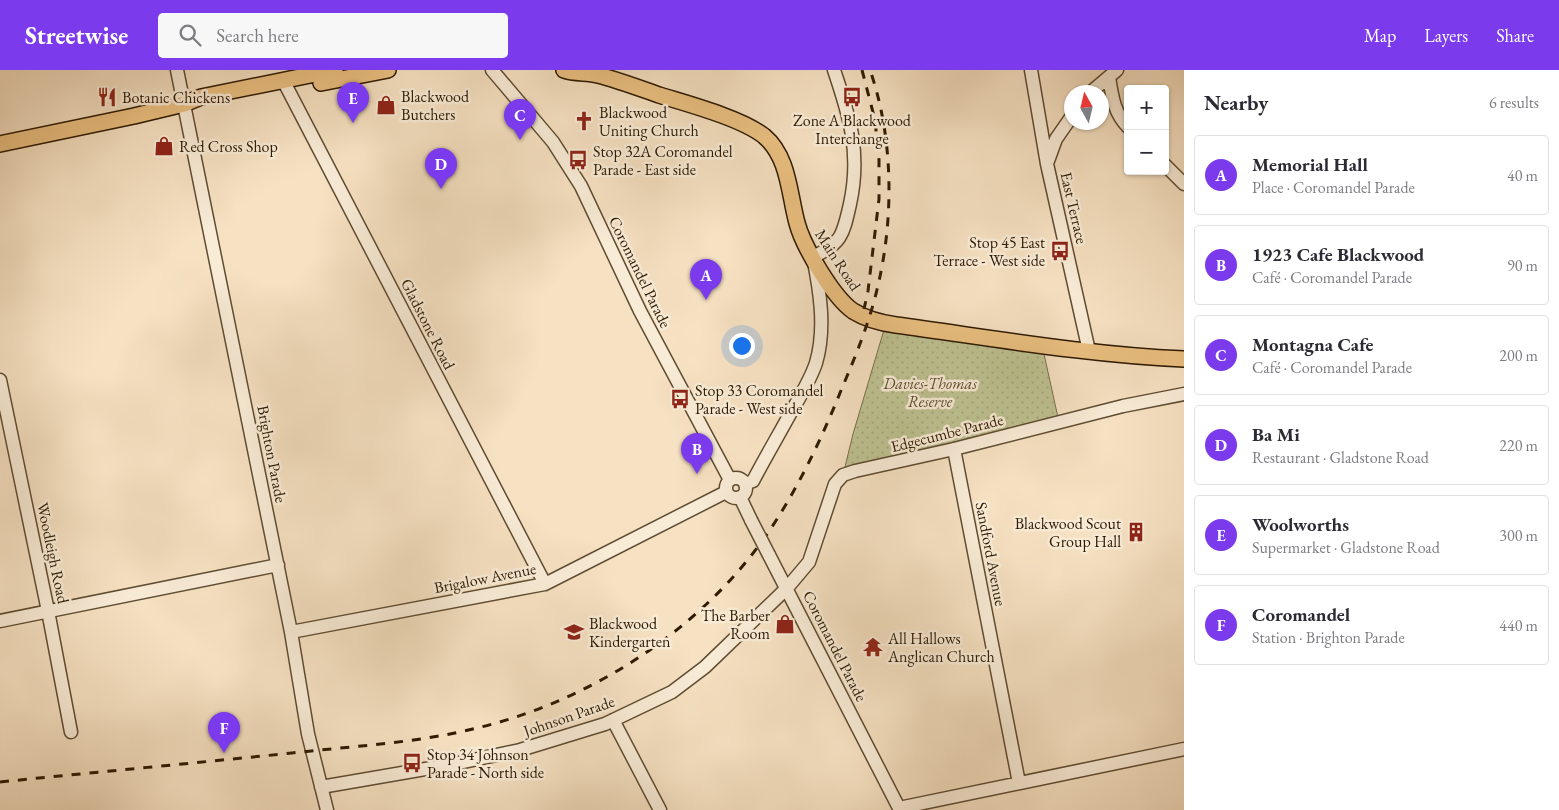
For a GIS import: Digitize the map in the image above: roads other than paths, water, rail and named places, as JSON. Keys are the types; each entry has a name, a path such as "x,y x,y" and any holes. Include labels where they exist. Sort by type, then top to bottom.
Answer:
{"main road":[{"path":"285,85 335,70"},
{"path":"0,144 134,116 184,104 200,97 388,70"},
{"name":"Main Road","path":"564,70 593,72 696,106 752,127 766,137 777,151 784,167 797,224 813,257 834,292 854,311 868,318 896,325 1089,351 1153,358 1184,359"}],"street":[{"name":"Brighton Parade","path":"177,70 278,565 308,734 327,810"},
{"name":"Coromandel Parade","path":"492,70 553,142 581,186 644,319 728,486"},
{"path":"506,70 507,88"},
{"path":"745,484 753,480 804,390 816,362 822,315 813,257 827,250 843,233 854,188 854,139 850,119 834,70"},
{"name":"East Terrace","path":"1031,70 1047,164 1089,351"},
{"path":"1099,85 1113,73"},
{"path":"1113,73 1113,102 1120,120 1124,124"},
{"name":"Gladstone Road","path":"285,85 544,584"},
{"path":"1047,164 1056,139 1064,128"},
{"path":"1169,169 1184,184"},
{"name":"Woodleigh Road","path":"0,380 71,732"},
{"name":"Edgecumbe Parade","path":"787,588 810,562 835,484 844,475 1123,406 1184,394"},
{"name":"Sandford Avenue","path":"954,449 1018,783"},
{"path":"739,479 745,484 745,492 740,497 732,497 728,486 739,479"},
{"name":"Brigalow Avenue","path":"291,632 544,584 728,486"},
{"name":"Coromandel Parade","path":"740,497 899,809"},
{"path":"0,621 278,565"},
{"name":"Johnson Parade","path":"321,787 454,764 520,750 604,724 672,692 705,667 787,588"},
{"path":"613,720 660,810"},
{"path":"899,809 1184,749"}],"railway":[{"path":"862,70 875,120 879,160 879,199 868,291 864,309"},
{"path":"0,782 385,744 477,728 521,715 565,698 607,677 647,652 685,623 719,592 750,557 787,503 828,422 868,322 876,295 884,255 889,202 887,148 878,95 870,70"}],"place":[{"name":"Botanic Chickens","path":"107,97"},
{"name":"Zone A Blackwood Interchange","path":"852,97"},
{"name":"Blackwood Butchers","path":"386,105"},
{"name":"Blackwood Uniting Church","path":"584,121"},
{"name":"Woolworths","path":"353,123"},
{"name":"Montagna Cafe","path":"520,140"},
{"name":"Red Cross Shop","path":"164,146"},
{"name":"Stop 32A Coromandel Parade - East side","path":"578,160"},
{"name":"Ba Mi","path":"441,189"},
{"name":"Stop 45 East Terrace - West side","path":"1060,251"},
{"name":"Memorial Hall","path":"706,300"},
{"name":"Stop 33 Coromandel Parade - West side","path":"680,399"},
{"name":"1923 Cafe Blackwood","path":"697,474"},
{"name":"Blackwood Scout Group Hall","path":"1136,532"},
{"name":"The Barber Room","path":"785,624"},
{"name":"Blackwood Kindergarten","path":"574,632"},
{"name":"All Hallows Anglican Church","path":"873,647"},
{"name":"Coromandel","path":"224,753"},
{"name":"Stop 34 Johnson Parade - North side","path":"412,763"}],"park label":[{"name":"Davies-Thomas Reserve","path":"930,392"}]}
